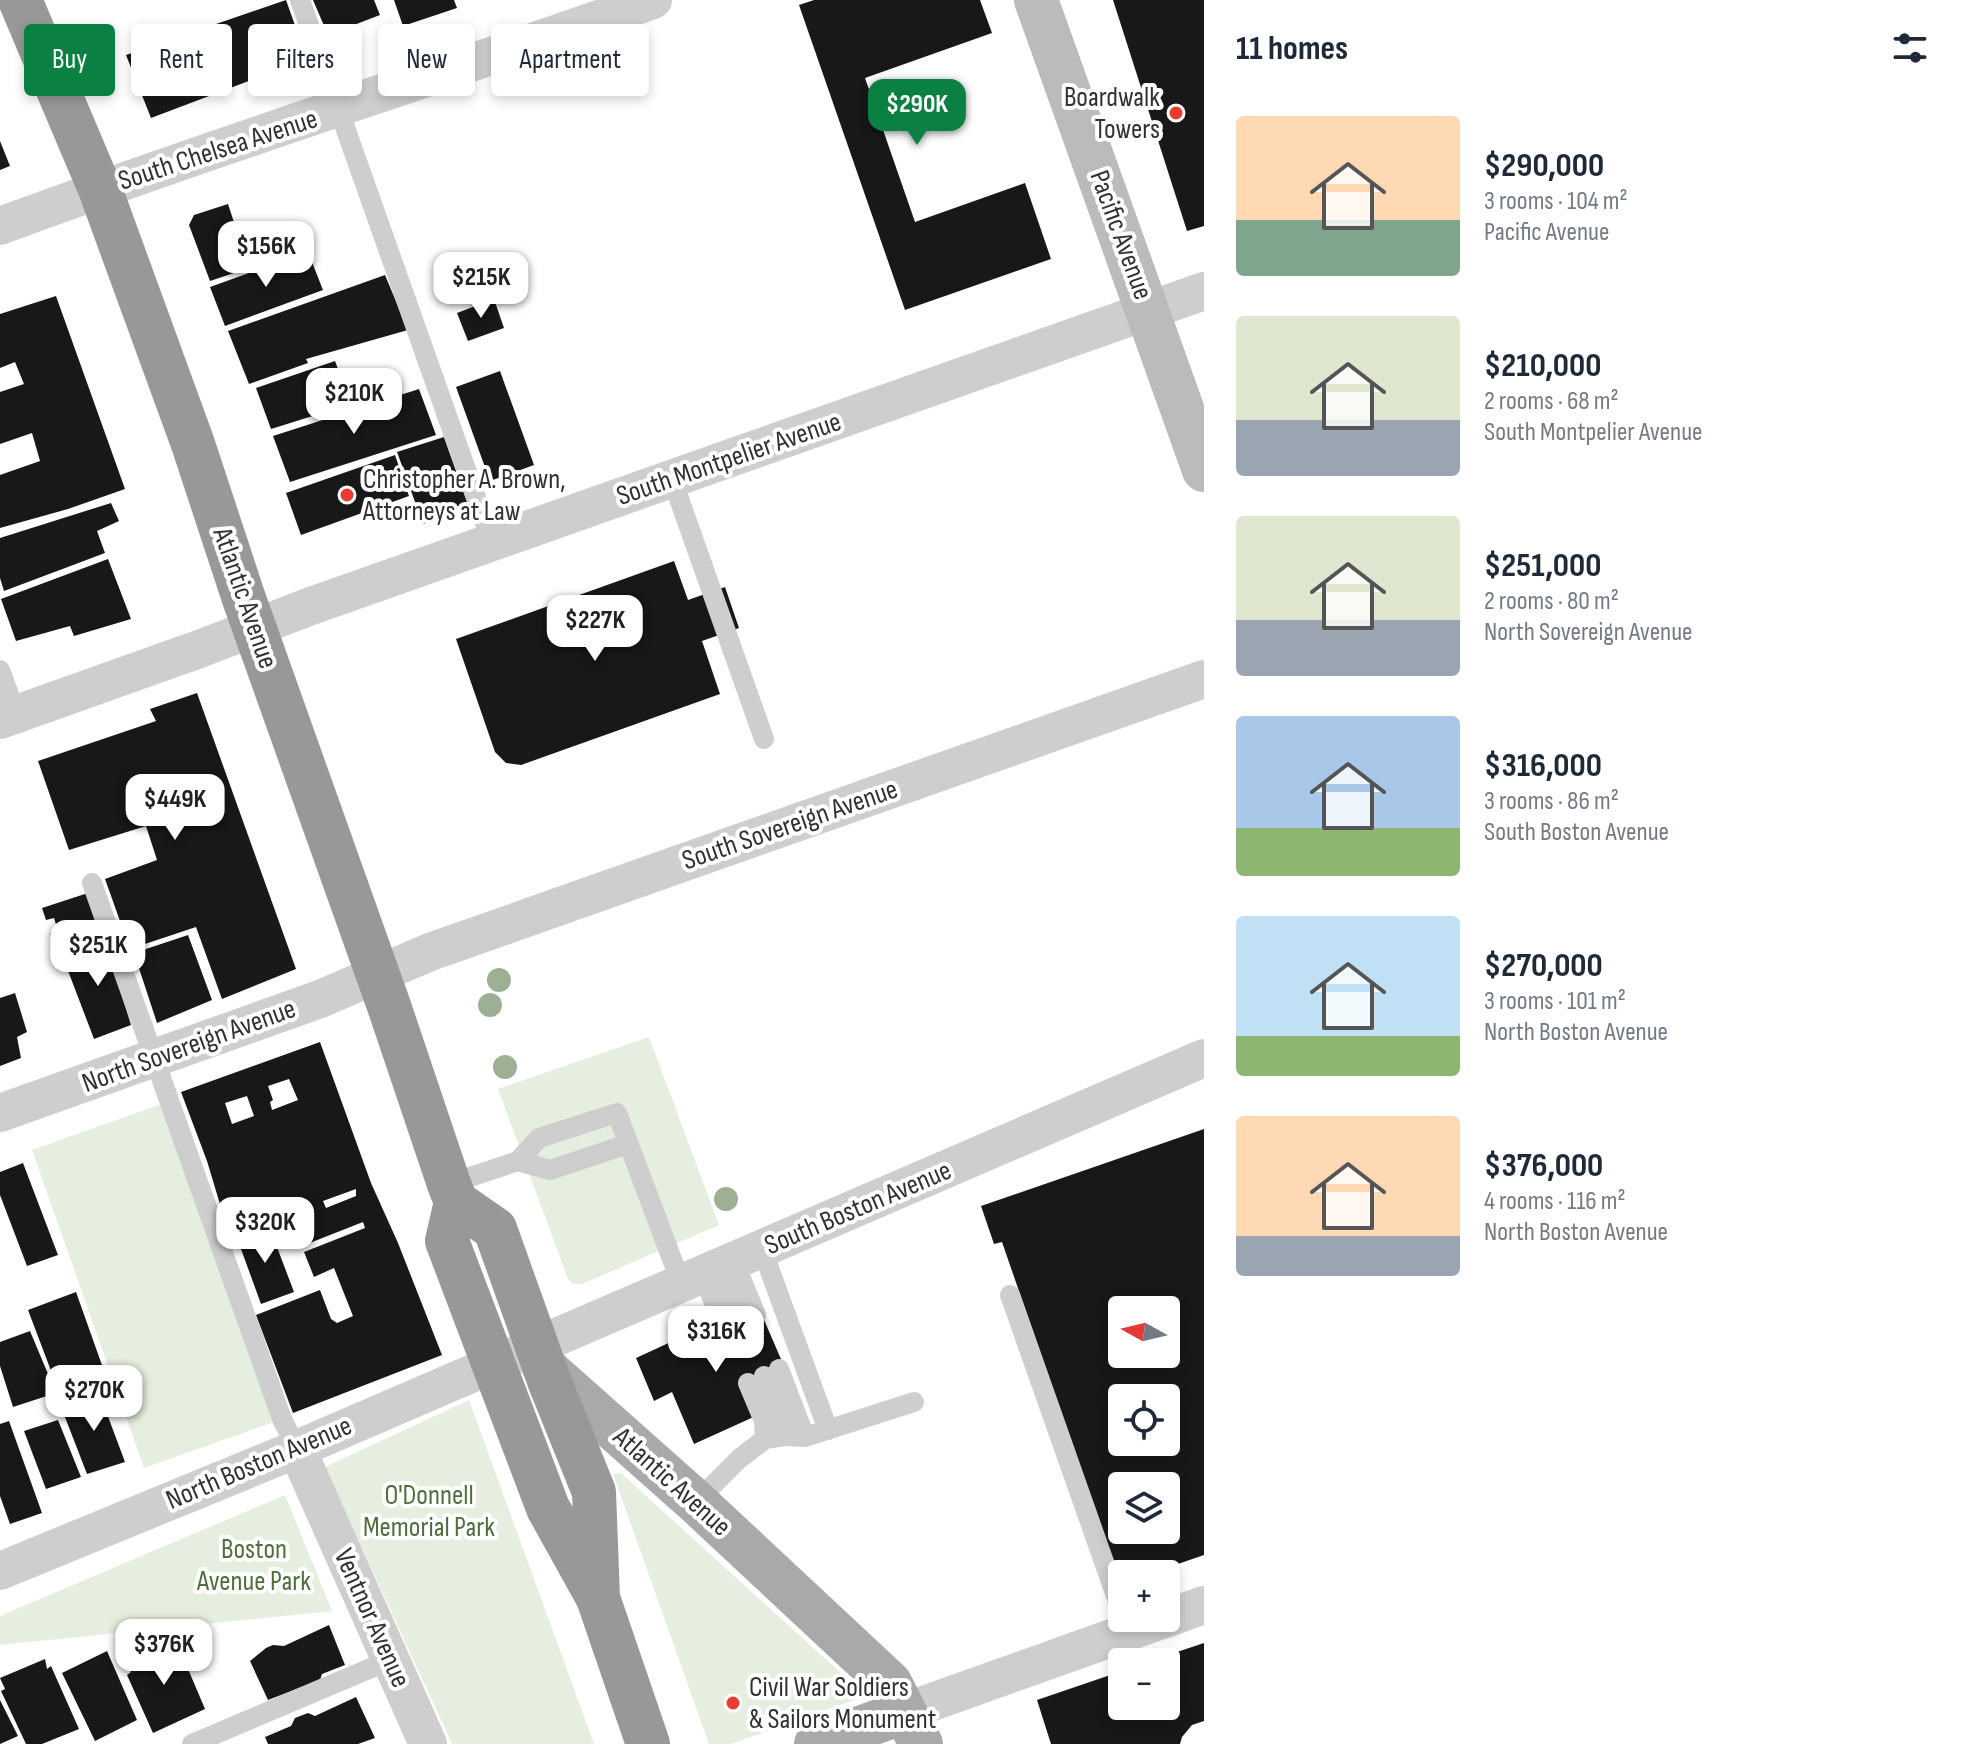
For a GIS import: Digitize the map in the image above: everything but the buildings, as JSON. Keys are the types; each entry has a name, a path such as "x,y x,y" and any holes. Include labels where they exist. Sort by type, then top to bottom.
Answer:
{"highway":[{"name":"Atlantic Avenue","path":"20,0 100,189 193,444 378,976 452,1193 447,1241 521,1358"},
{"path":"521,1358 548,1508 598,1598 648,1744"}],"main road":[{"name":"Atlantic Avenue","path":"521,1358 696,1502 890,1683 912,1728"},
{"path":"816,1744 912,1728"}],"street":[{"name":"South Chelsea Avenue","path":"0,226 653,0"},
{"name":"Pacific Avenue","path":"1036,0 1204,470"},
{"name":"South Montpelier Avenue","path":"8,717 1204,291"},
{"name":"South Sovereign Avenue","path":"378,976 430,952 1204,679"},
{"name":"North Sovereign Avenue","path":"0,1113 378,976"},
{"name":"South Boston Avenue","path":"521,1358 719,1267 1204,1058"},
{"name":"North Boston Avenue","path":"2,1569 521,1358"},
{"name":"Ventnor Avenue","path":"297,1449 428,1744"},
{"path":"1180,1610 1204,1605"},
{"path":"912,1728 1108,1630"}],"lane":[{"path":"300,0 492,543"},
{"path":"672,479 764,739"},
{"path":"0,670 8,717"},
{"path":"92,883 282,1419 297,1449"},
{"path":"452,1193 518,1161 539,1138 617,1113 628,1144 719,1267 828,1430"},
{"path":"518,1161 550,1170 628,1144"},
{"path":"719,1267 741,1322 719,1267"},
{"path":"1010,1295 1108,1573"},
{"path":"763,1376 784,1437 764,1421 763,1376"},
{"path":"696,1502 739,1459 784,1437 828,1430 914,1402"},
{"path":"192,1744 390,1660"}],"green space":[{"path":"649,1037 719,1225 582,1284 573,1284 568,1279 498,1089"},
{"path":"170,1101 282,1419 144,1468 32,1150"},
{"name":"O'Donnell Memorial Park","path":"469,1400 594,1744 452,1744 325,1467"},
{"path":"621,1473 866,1696 731,1744 709,1744 613,1474"},
{"name":"Boston Avenue Park","path":"285,1495 332,1611 0,1645 0,1616"}],"place":[{"name":"Boardwalk Towers","path":"1176,113"},
{"name":"Christopher A. Brown, Attorneys at Law","path":"347,495"},
{"name":"Civil War Soldiers & Sailors Monument","path":"733,1703"}]}
